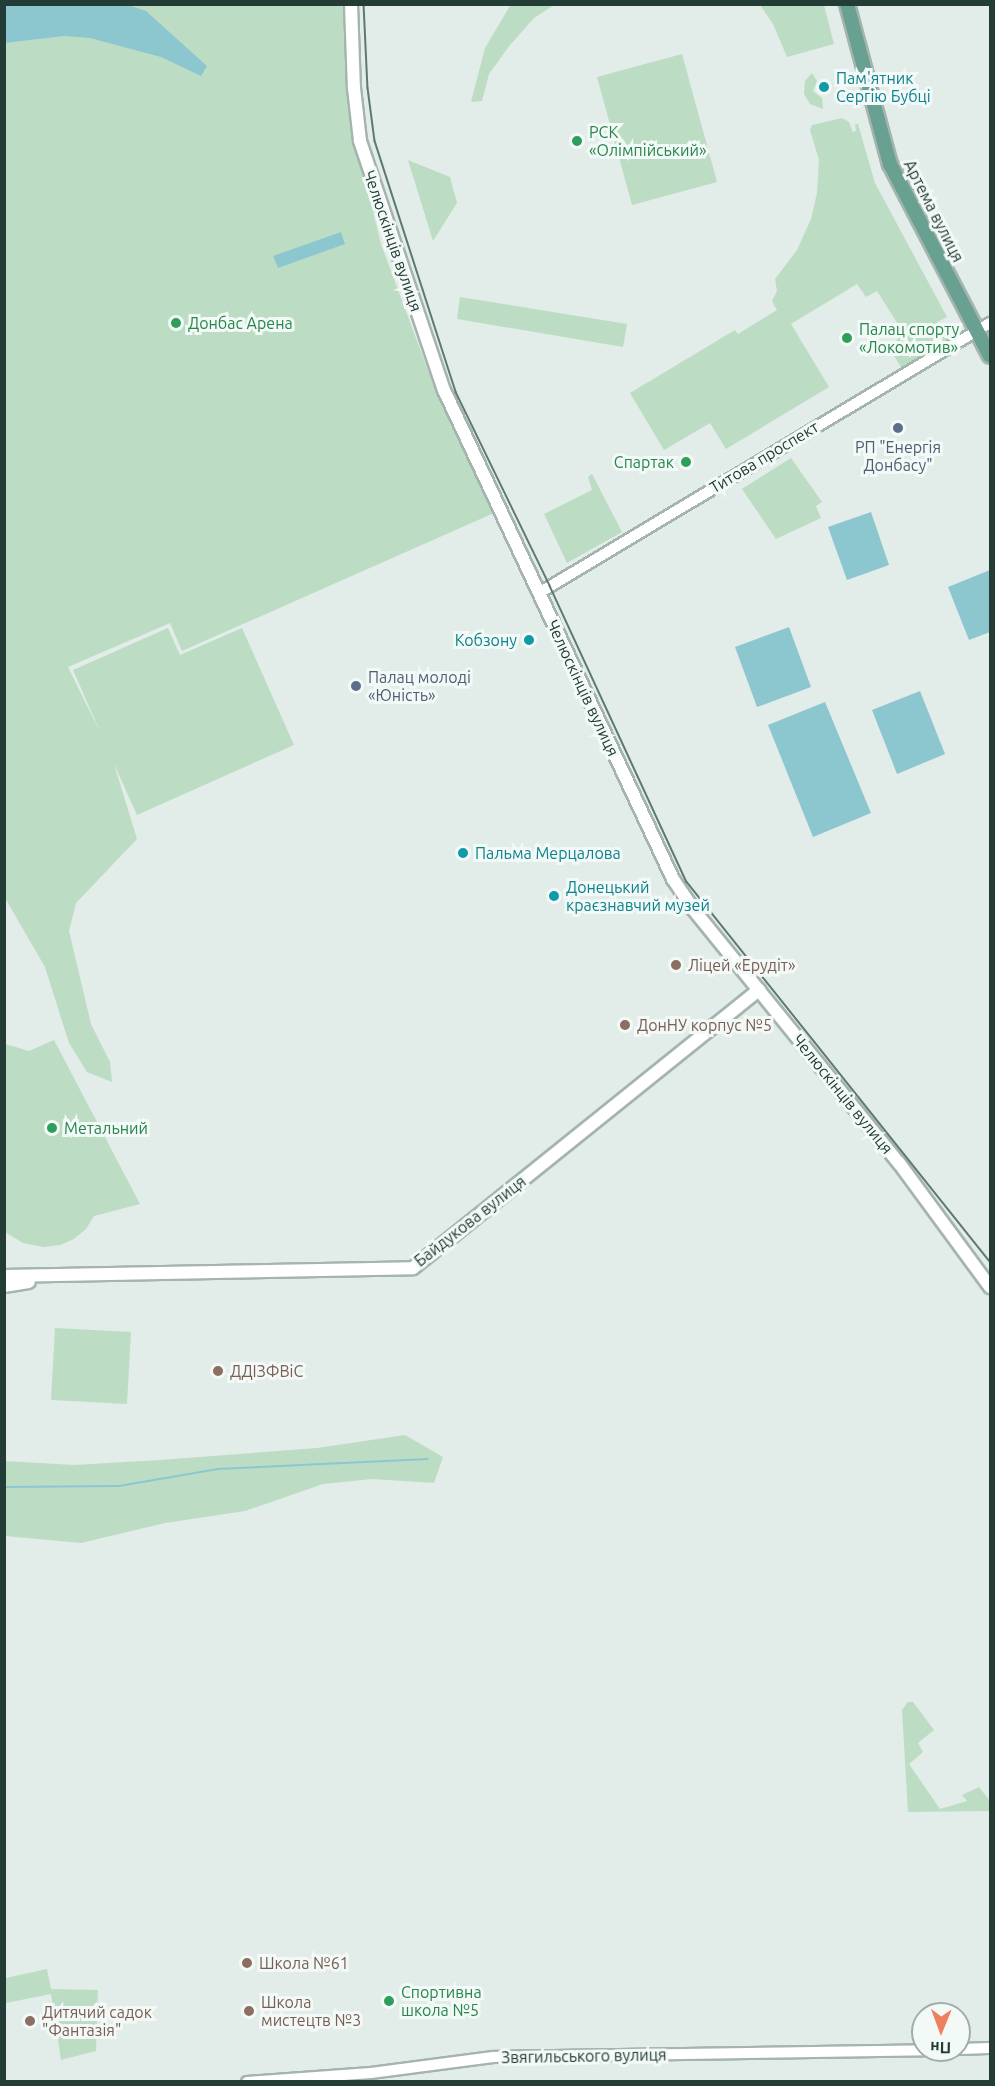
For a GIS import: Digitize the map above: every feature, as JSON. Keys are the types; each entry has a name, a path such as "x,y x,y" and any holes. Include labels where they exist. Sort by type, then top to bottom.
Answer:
{"main road":[{"name":"Челюскінців вулиця","path":"351,4 354,88 360,141 380,206 444,390 673,879 693,909 899,1162 990,1287"},
{"name":"Артема вулиця","path":"847,4 890,164 990,357"},
{"name":"Байдукова вулиця","path":"81,1276 413,1268 759,990"},
{"path":"4,1276 81,1276"},
{"path":"4,1286 81,1276"}],"street":[{"name":"Титова проспект","path":"539,593 990,323"},
{"path":"971,2049 990,2048"},
{"name":"Звягильського вулиця","path":"247,2082 371,2073 493,2057 911,2050"}],"green space":[{"path":"511,4 554,5 534,18 510,45 489,74 482,101 471,102 485,48"},
{"path":"4,5 343,5 349,114 381,244 436,392 494,513 182,651 170,623 68,667 101,734 73,670 168,628 180,655 242,628 294,745 137,815 114,764 137,839 76,903 69,931 91,1024 110,1062 112,1082 87,1072 69,1043 45,967 5,898"},
{"path":"760,5 824,5 834,44 787,57 773,24"},
{"path":"682,54 717,182 632,205 597,77"},
{"path":"812,73 817,81 813,91 822,98 823,109 810,104 804,94 805,81"},
{"path":"842,118 849,122 853,132 856,131 855,124 858,124 875,183 947,317 937,322 948,340 902,369 890,349 903,332 877,291 866,297 857,284 791,324 829,387 726,449 710,423 664,450 630,393 735,330 738,334 777,310 772,301 777,291 775,279 797,250 811,219 817,193 819,160 810,130 812,125"},
{"path":"408,160 450,177 457,203 433,241"},
{"path":"460,297 627,324 623,347 457,319"},
{"path":"791,458 822,502 816,506 821,518 776,539 742,489"},
{"path":"592,474 622,532 567,563 544,514 592,490 588,477"},
{"name":"Метальний","path":"54,1040 140,1204 94,1216 86,1229 74,1239 60,1245 44,1247 23,1243 5,1232 5,1044 29,1051"},
{"path":"55,1328 131,1332 127,1404 51,1400"},
{"path":"405,1435 443,1457 434,1483 372,1479 323,1484 245,1511 165,1523 81,1543 5,1536 5,1461 74,1465 160,1460 317,1448"},
{"path":"908,1702 913,1702 934,1730 918,1743 923,1752 909,1764 940,1809 967,1801 962,1795 979,1787 990,1801 990,1811 908,1812 902,1710"},
{"path":"47,1969 51,1989 98,1990 96,2051 61,2060 51,1994 6,2003 5,2008 5,1975 6,1978"}],"water":[{"path":"5,4 125,4 146,11 207,66 201,76 161,57 90,38 64,36 5,43"},
{"path":"341,232 345,244 278,268 273,256"},
{"path":"871,512 889,565 847,580 828,527"},
{"path":"990,570 990,632 969,640 948,587"},
{"path":"789,627 811,687 757,707 735,647"},
{"path":"920,691 945,754 897,774 872,710"},
{"path":"825,702 871,813 813,837 768,725"}],"waterway":[{"path":"4,1487 119,1486 217,1469 428,1459"}],"tram line":[{"path":"364,4 368,88 375,141 456,392 550,586 687,882 990,1261"}],"place":[{"name":"Пам'ятник Сергію Бубці","path":"824,87"},
{"name":"РСК «Олімпійський»","path":"577,141"},
{"name":"Донбас Арена","path":"176,323"},
{"name":"Палац спорту «Локомотив»","path":"847,338"},
{"name":"РП \"Енергія Донбасу\"","path":"898,428"},
{"name":"Спартак","path":"686,462"},
{"name":"Кобзону","path":"529,640"},
{"name":"Палац молоді «Юність»","path":"356,686"},
{"name":"Пальма Мерцалова","path":"463,853"},
{"name":"Донецький краєзнавчий музей","path":"554,896"},
{"name":"Ліцей «Ерудіт»","path":"676,965"},
{"name":"ДонНУ корпус №5","path":"625,1025"},
{"name":"Метальний","path":"52,1128"},
{"name":"ДДІЗФВіС","path":"218,1371"},
{"name":"Школа №61","path":"247,1963"},
{"name":"Спортивна школа №5","path":"389,2001"},
{"name":"Школа мистецтв №3","path":"249,2011"},
{"name":"Дитячий садок \"Фантазія\"","path":"30,2021"}]}
